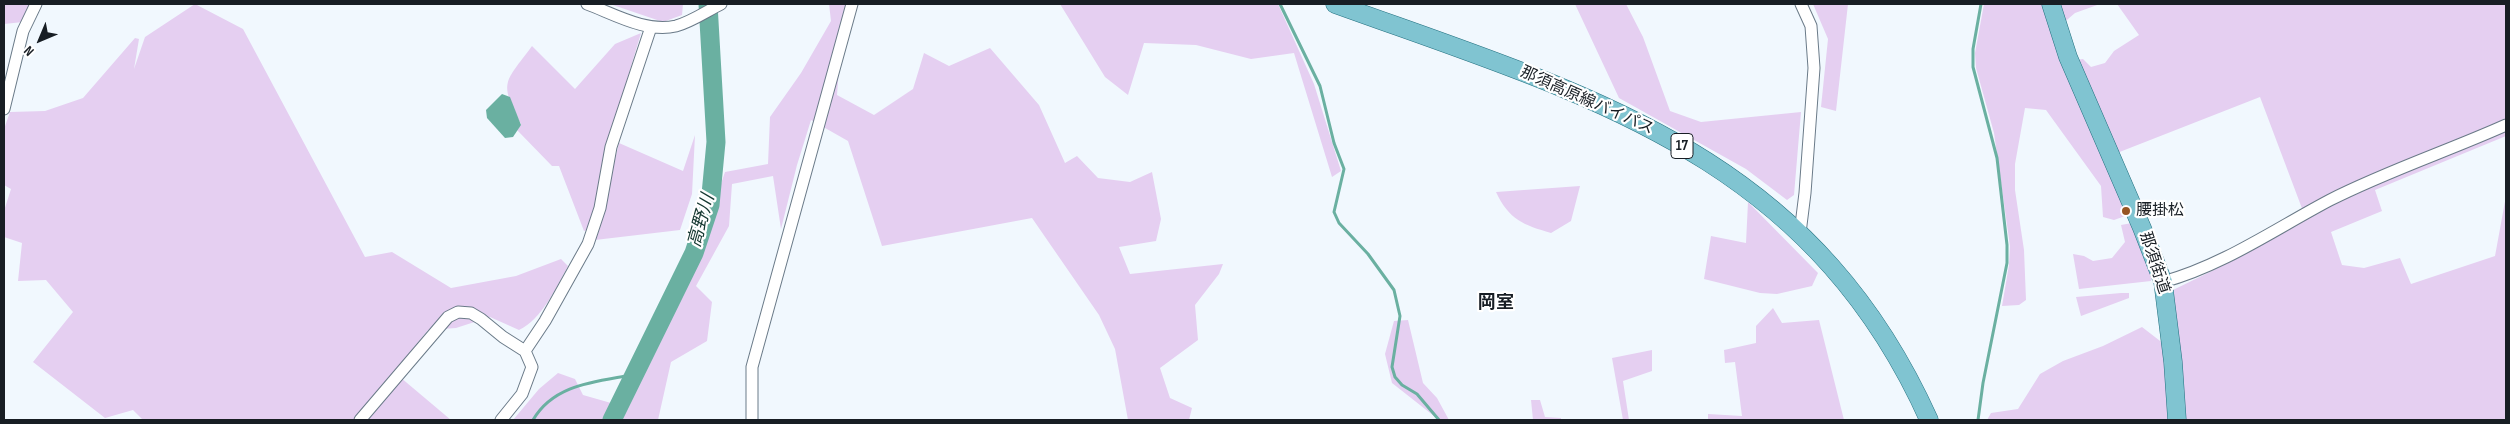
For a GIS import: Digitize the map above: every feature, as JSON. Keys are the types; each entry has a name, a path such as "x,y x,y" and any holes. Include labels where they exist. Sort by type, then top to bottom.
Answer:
{"main road":[{"name":"那須高原線バイパス","path":"1335,4 1521,70 1616,110 1711,163 1753,193 1800,232 1827,260 1856,297 1904,373 1929,420"},
{"name":"那須街道","path":"2052,4 2068,57 2142,228 2162,282 2173,362 2177,420"}],"street":[{"path":"4,109 23,31 36,4"},
{"path":"587,4 651,27 678,25 721,4"},
{"path":"752,420 752,367 852,4"},
{"path":"1800,232 1805,193 1814,68 1812,26 1801,4"},
{"path":"525,352 545,322 588,244 600,208 612,147 651,27"},
{"path":"2162,282 2185,276 2223,260 2331,200 2378,178 2506,125"},
{"path":"360,420 448,317 458,312 471,313 481,319 525,352 532,367 522,394 502,420"}],"shaded area":[{"path":"4,4 30,4 23,22 4,24"},
{"path":"195,4 243,29 365,257 392,252 451,288 516,276 561,259 568,266 541,311 519,330 490,317 456,328 428,330 394,372 451,420 143,420 133,410 105,418 33,362 73,312 46,280 18,281 22,243 4,237 4,211 11,189 4,185 4,129 10,112 45,111 83,98 135,38 139,39 134,69 145,37"},
{"path":"610,4 683,4 682,15 663,22"},
{"path":"829,4 849,4 842,29 837,95 874,115 913,89 924,53 949,66 990,48 1039,105 1065,163 1077,156 1098,178 1130,182 1152,172 1161,219 1156,241 1119,247 1130,274 1223,264 1219,274 1195,305 1198,340 1160,368 1170,398 1192,408 1189,420 1128,420 1115,349 1099,315 1032,218 882,246 848,141 811,120 797,165 781,229 773,176 732,184 729,226 696,286 712,302 707,341 671,362 658,420 513,420 539,389 558,373 575,379 583,395 625,407 693,266 725,172 768,164 770,117 801,73 831,21"},
{"path":"1060,4 1278,4 1314,84 1341,171 1332,177 1294,53 1251,59 1196,45 1144,43 1128,95 1105,77"},
{"path":"1575,4 1626,4 1643,37 1670,111 1701,122 1801,112 1794,195 1787,200 1746,169 1619,98"},
{"path":"1813,4 1848,4 1836,111 1821,107 1828,39"},
{"path":"1984,4 2100,4 2075,13 2061,25 2128,215 2114,220 2103,217 2101,186 2046,110 2025,108 2015,164 2015,190 2024,250 2026,300 2019,305 2002,306 2009,265 2010,246 1994,133 1976,68 1975,53"},
{"path":"2117,4 2506,4 2506,136 2375,190 2382,211 2331,232 2342,265 2364,268 2400,258 2411,284 2495,256 2506,196 2506,420 2185,420 2173,290 2218,268 2306,219 2260,97 2117,153 2076,60 2083,59 2091,67 2105,63 2114,51 2139,35"},
{"path":"641,33 618,110 590,229 584,231 559,166 552,166 517,130 521,124 509,99 507,90 510,76 532,46 575,89 615,44"},
{"path":"502,94 510,97 521,125 513,137 505,138 487,118 486,110"},
{"path":"695,135 692,194 680,230 595,240 619,143 683,171"},
{"path":"1580,186 1571,221 1551,233 1518,220 1506,209 1496,192"},
{"path":"1748,202 1818,273 1812,286 1777,294 1760,293 1704,279 1711,236 1746,243"},
{"path":"2132,223 2151,274 2151,281 2079,289 2073,254 2084,256 2093,261 2112,258 2125,242 2121,225"},
{"path":"2129,293 2129,298 2081,316 2076,297"},
{"path":"1773,308 1782,323 1819,320 1844,420 1708,420 1708,414 1742,416 1735,362 1725,363 1724,350 1756,343 1756,326"},
{"path":"1408,320 1423,383 1437,398 1449,420 1439,420 1392,383 1385,354 1394,321"},
{"path":"2142,327 2164,344 2168,420 1987,420 1991,413 2018,409 2040,374 2063,361 2103,346"},
{"path":"1652,350 1652,371 1623,381 1629,420 1623,420 1612,358"},
{"path":"1531,400 1540,400 1545,417 1561,418 1561,420 1533,420"}],"waterway":[{"name":"高野川","path":"612,420 694,253 710,205 716,142 708,4"},
{"path":"1280,4 1320,86 1334,143 1344,169 1334,212 1339,223 1368,254 1394,290 1400,316 1392,367 1395,377 1402,385 1417,394 1439,420"},
{"path":"1978,420 1983,383 2007,263 2007,245 1997,158 1973,67 1973,49 1981,4"},
{"path":"533,420 542,408 564,392 590,383 632,375"}],"place":[{"name":"腰掛松","path":"2126,211"}],"district":[{"name":"岡室","path":"1496,303"}]}
